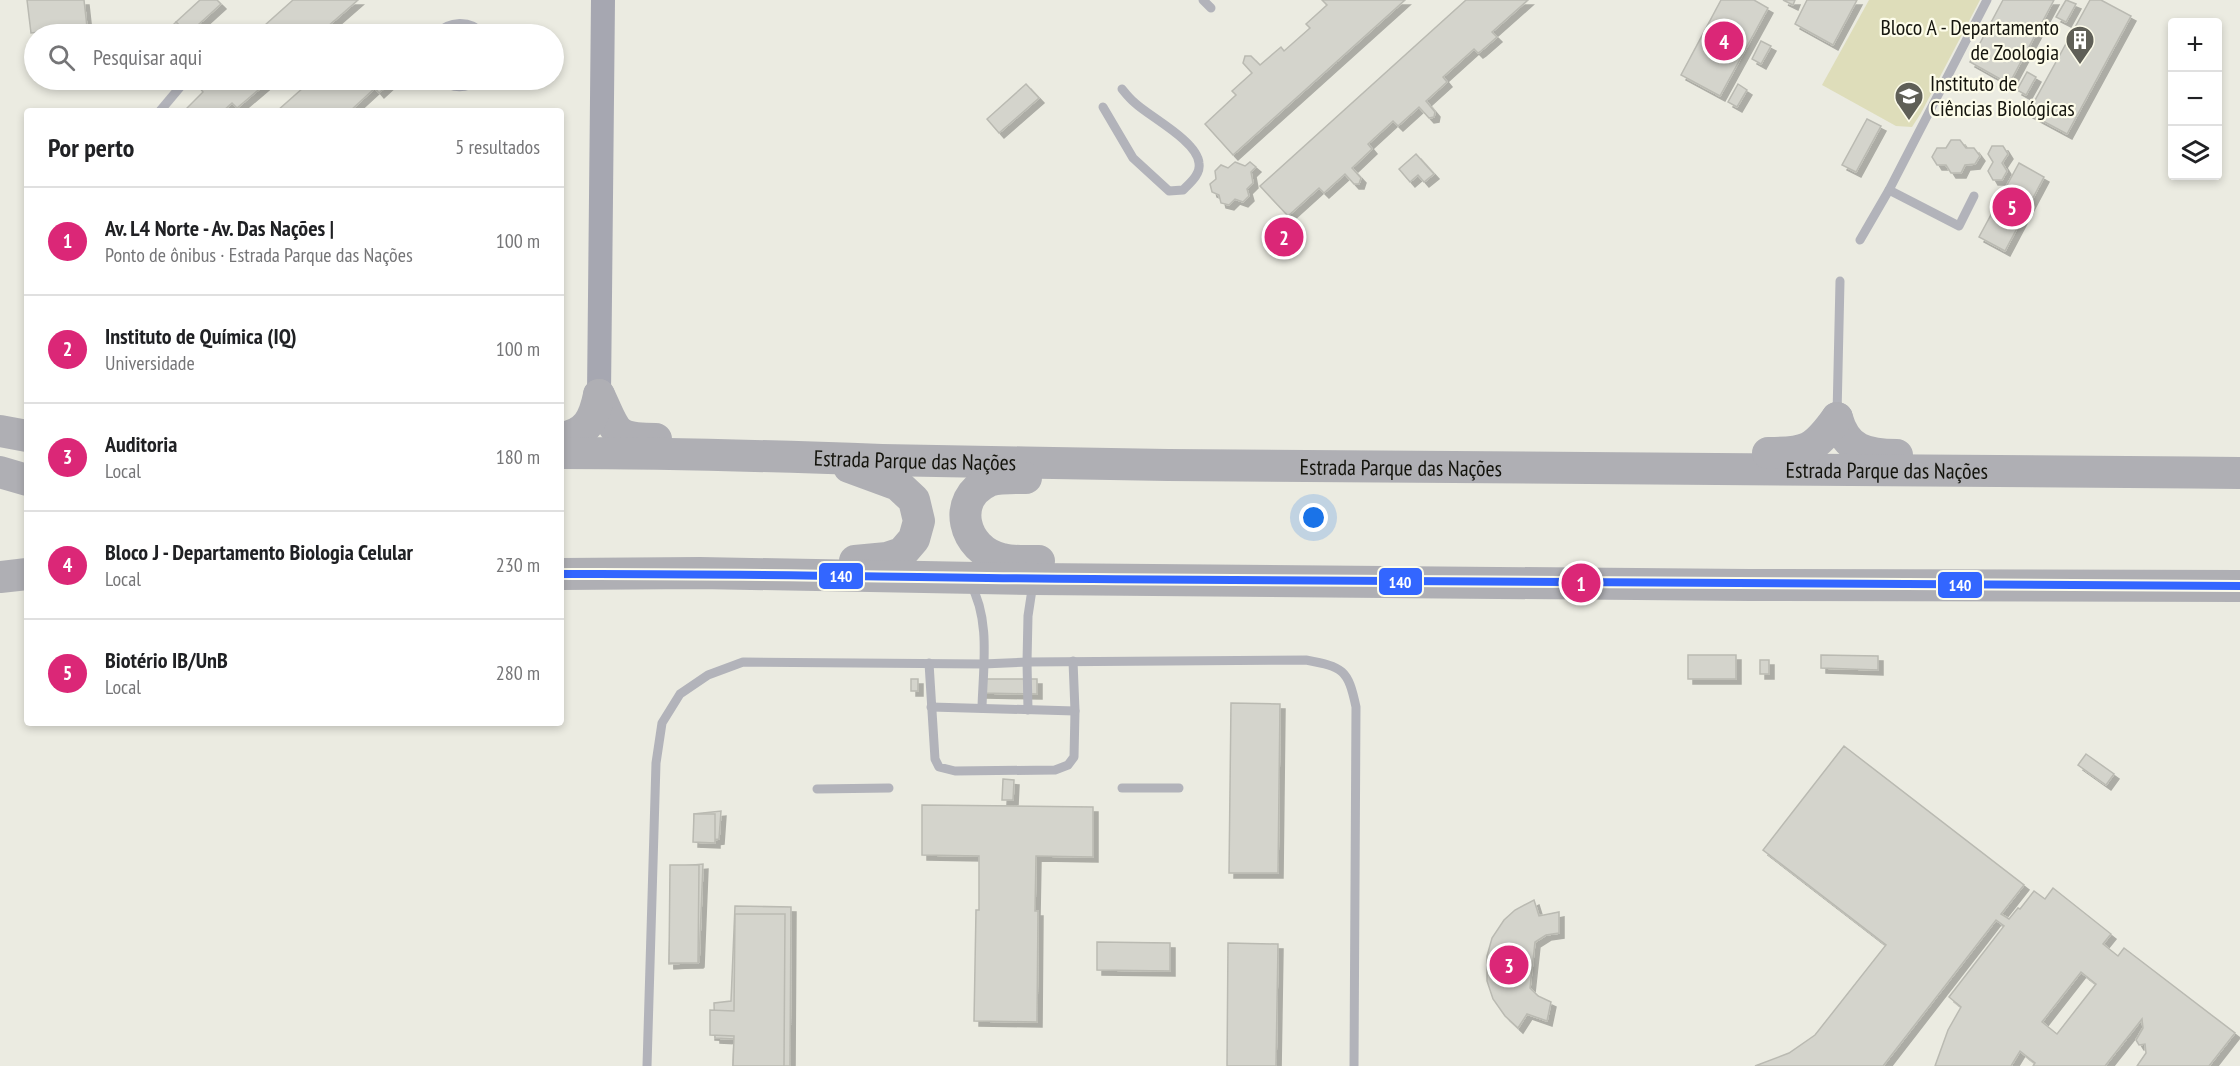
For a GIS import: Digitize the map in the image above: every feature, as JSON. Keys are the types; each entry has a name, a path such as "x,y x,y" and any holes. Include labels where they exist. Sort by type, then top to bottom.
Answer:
{"highway":[{"path":"564,437 581,432 594,414 599,395"},
{"path":"599,395 615,429 624,437 634,439 782,440 809,443 858,472 898,485 914,500 919,521 914,539 903,553 863,561 740,561 719,564 700,573"},
{"path":"1641,469 1707,455 1804,451 1825,435 1837,418"},
{"path":"1837,418 1842,435 1858,449 1876,455 1947,457 2013,469"},
{"path":"0,431 24,435"},
{"name":"Estrada Parque das Nações","path":"564,453 737,454 1173,465 2013,469 2240,473"},
{"path":"1173,465 1102,477 991,480 975,489 965,512 967,533 980,549 1001,560 1135,565 1192,580"},
{"path":"0,472 24,479"},
{"path":"2194,472 2240,485"},
{"path":"564,574 700,573 1034,579 1749,585 2240,586"},
{"path":"2159,585 2184,575 2240,573"},
{"path":"0,577 24,574"}],"street":[{"path":"599,395 603,0"}],"lane":[{"path":"1203,0 1211,8"},
{"path":"1860,240 1889,190 1987,0"},
{"path":"450,24 466,24"},
{"path":"163,108 178,90"},
{"path":"1104,107 1132,158 1169,191 1183,190 1198,171 1200,164 1197,156 1174,132 1135,104 1122,90"},
{"path":"1889,190 1959,226 1974,196"},
{"path":"1837,418 1840,281"},
{"path":"967,578 977,596 982,615 984,644 982,708"},
{"path":"1028,710 1028,616 1034,579"},
{"path":"647,1066 656,763 662,723 680,694 708,675 743,662 983,664 1073,661 1306,660 1334,665 1351,683 1356,707 1354,1066"},
{"path":"929,663 935,759 939,766 956,771 1055,770 1068,765 1074,756 1073,661"},
{"path":"931,707 1075,711"},
{"path":"817,789 889,788"},
{"path":"1122,788 1179,788"}],"green space":[{"path":"1869,0 1980,0 1912,127 1896,126 1822,85"}],"building":[{"path":"27,0 84,0 87,24 30,24"},
{"path":"200,0 217,0 221,4 199,24 178,24 176,22"},
{"path":"293,0 358,0 330,24 266,24"},
{"path":"1322,0 1405,0 1233,155 1205,124 1236,95 1232,91 1252,73 1243,63 1245,56 1251,56 1260,65 1281,47 1284,51 1310,28 1306,24 1327,5"},
{"path":"1466,0 1528,0 1492,32 1497,37 1478,53 1474,49 1443,77 1447,82 1426,101 1435,112 1434,117 1429,118 1419,107 1398,126 1393,121 1368,144 1372,149 1352,168 1361,178 1359,184 1354,184 1345,174 1324,193 1319,188 1288,216 1260,186"},
{"path":"1721,0 1754,0 1768,8 1720,96 1681,75"},
{"path":"1783,0 1795,0 1793,5"},
{"path":"1807,0 1857,0 1833,45 1795,24"},
{"path":"2003,0 2054,0 2009,84 1970,62"},
{"path":"2066,0 2076,4 2066,22 2056,17"},
{"name":"Bloco A - Departamento de Zoologia","path":"2090,0 2101,0 2131,16 2067,134 2028,113"},
{"path":"1761,41 1771,46 1761,64 1752,59"},
{"path":"2027,72 2036,77 2026,95 2017,90"},
{"path":"1026,84 1039,98 999,133 987,119"},
{"path":"1738,84 1747,90 1737,107 1728,102"},
{"path":"201,90 258,90 237,108 232,103 226,108 187,108 203,92"},
{"path":"301,90 373,90 353,108 280,108"},
{"path":"1867,119 1881,126 1856,172 1842,165"},
{"path":"1951,140 1960,140 1966,148 1974,148 1980,156 1975,164 1965,165 1961,173 1951,173 1946,165 1937,165 1932,157 1937,148 1946,148"},
{"path":"1992,146 2003,146 2008,154 2002,163 2007,171 2002,180 1993,180 1988,171 1993,162 1988,154"},
{"path":"1416,154 1434,174 1424,182 1418,175 1410,182 1399,169"},
{"path":"1235,162 1245,166 1250,162 1256,167 1251,172 1253,183 1247,189 1249,196 1243,202 1235,199 1229,205 1221,203 1219,195 1212,192 1210,184 1216,179 1215,171 1221,165 1228,168"},
{"path":"2019,163 2044,177 2005,251 1979,237"},
{"path":"1688,655 1736,655 1736,679 1688,679"},
{"path":"1821,655 1878,656 1878,670 1821,668"},
{"path":"1760,660 1769,660 1769,674 1760,674"},
{"path":"911,679 918,679 918,691 911,691"},
{"path":"981,679 1037,679 1037,694 981,693"},
{"path":"1231,703 1280,704 1278,873 1229,873"},
{"path":"1844,746 2024,885 2001,914 2009,919 2034,891 2045,899 2053,888 2111,934 2103,944 2118,956 2124,948 2235,1033 2209,1066 2137,1066 2146,1053 2145,1044 2139,1045 2136,1040 2143,1028 2142,1019 2105,1066 2033,1066 2035,1063 2020,1051 2011,1066 1935,1066 1948,1030 1961,1007 1949,997 2004,926 1996,920 1883,1066 1755,1066 1789,1053 1815,1035 1886,945 1763,850","holes":["2081,972 2096,984 2057,1034 2042,1022"]},
{"path":"2086,754 2114,774 2106,785 2078,765"},
{"path":"1003,779 1014,780 1013,800 1002,800"},
{"path":"922,805 1093,807 1093,857 1036,856 1037,1022 974,1021 979,856 922,855"},
{"path":"721,811 719,839 696,842 694,814"},
{"path":"694,814 715,814 715,843 693,842"},
{"path":"703,864 699,962 669,964 672,867"},
{"path":"670,865 699,865 698,963 669,963"},
{"path":"1534,900 1539,916 1559,912 1559,933 1546,935 1535,942 1530,988 1538,996 1551,1002 1547,1021 1527,1014 1518,1028 1505,1016 1493,999 1487,981 1487,956 1492,938 1504,920 1515,910"},
{"path":"735,906 791,907 790,1066 733,1066 734,1039 715,1038 714,1003 731,1001"},
{"path":"735,914 785,914 784,1066 733,1066 734,1036 710,1035 710,1010 734,1011"},
{"path":"1097,942 1170,943 1170,971 1097,970"},
{"path":"1228,943 1278,944 1276,1066 1227,1066"}],"transit line":[{"name":"140","path":"564,574 1523,583 2240,586"}],"place":[{"name":"Bloco J - Departamento Biologia Celular","path":"1724,41"},
{"name":"Bloco A - Departamento de Zoologia","path":"2080,66"},
{"name":"Instituto de Ciências Biológicas","path":"1909,122"},
{"name":"Biotério IB/UnB","path":"2012,207"},
{"name":"Instituto de Química (IQ)","path":"1284,237"},
{"name":"Av. L4 Norte - Av. Das Nações |","path":"1581,583"},
{"name":"Auditoria","path":"1509,965"}]}
